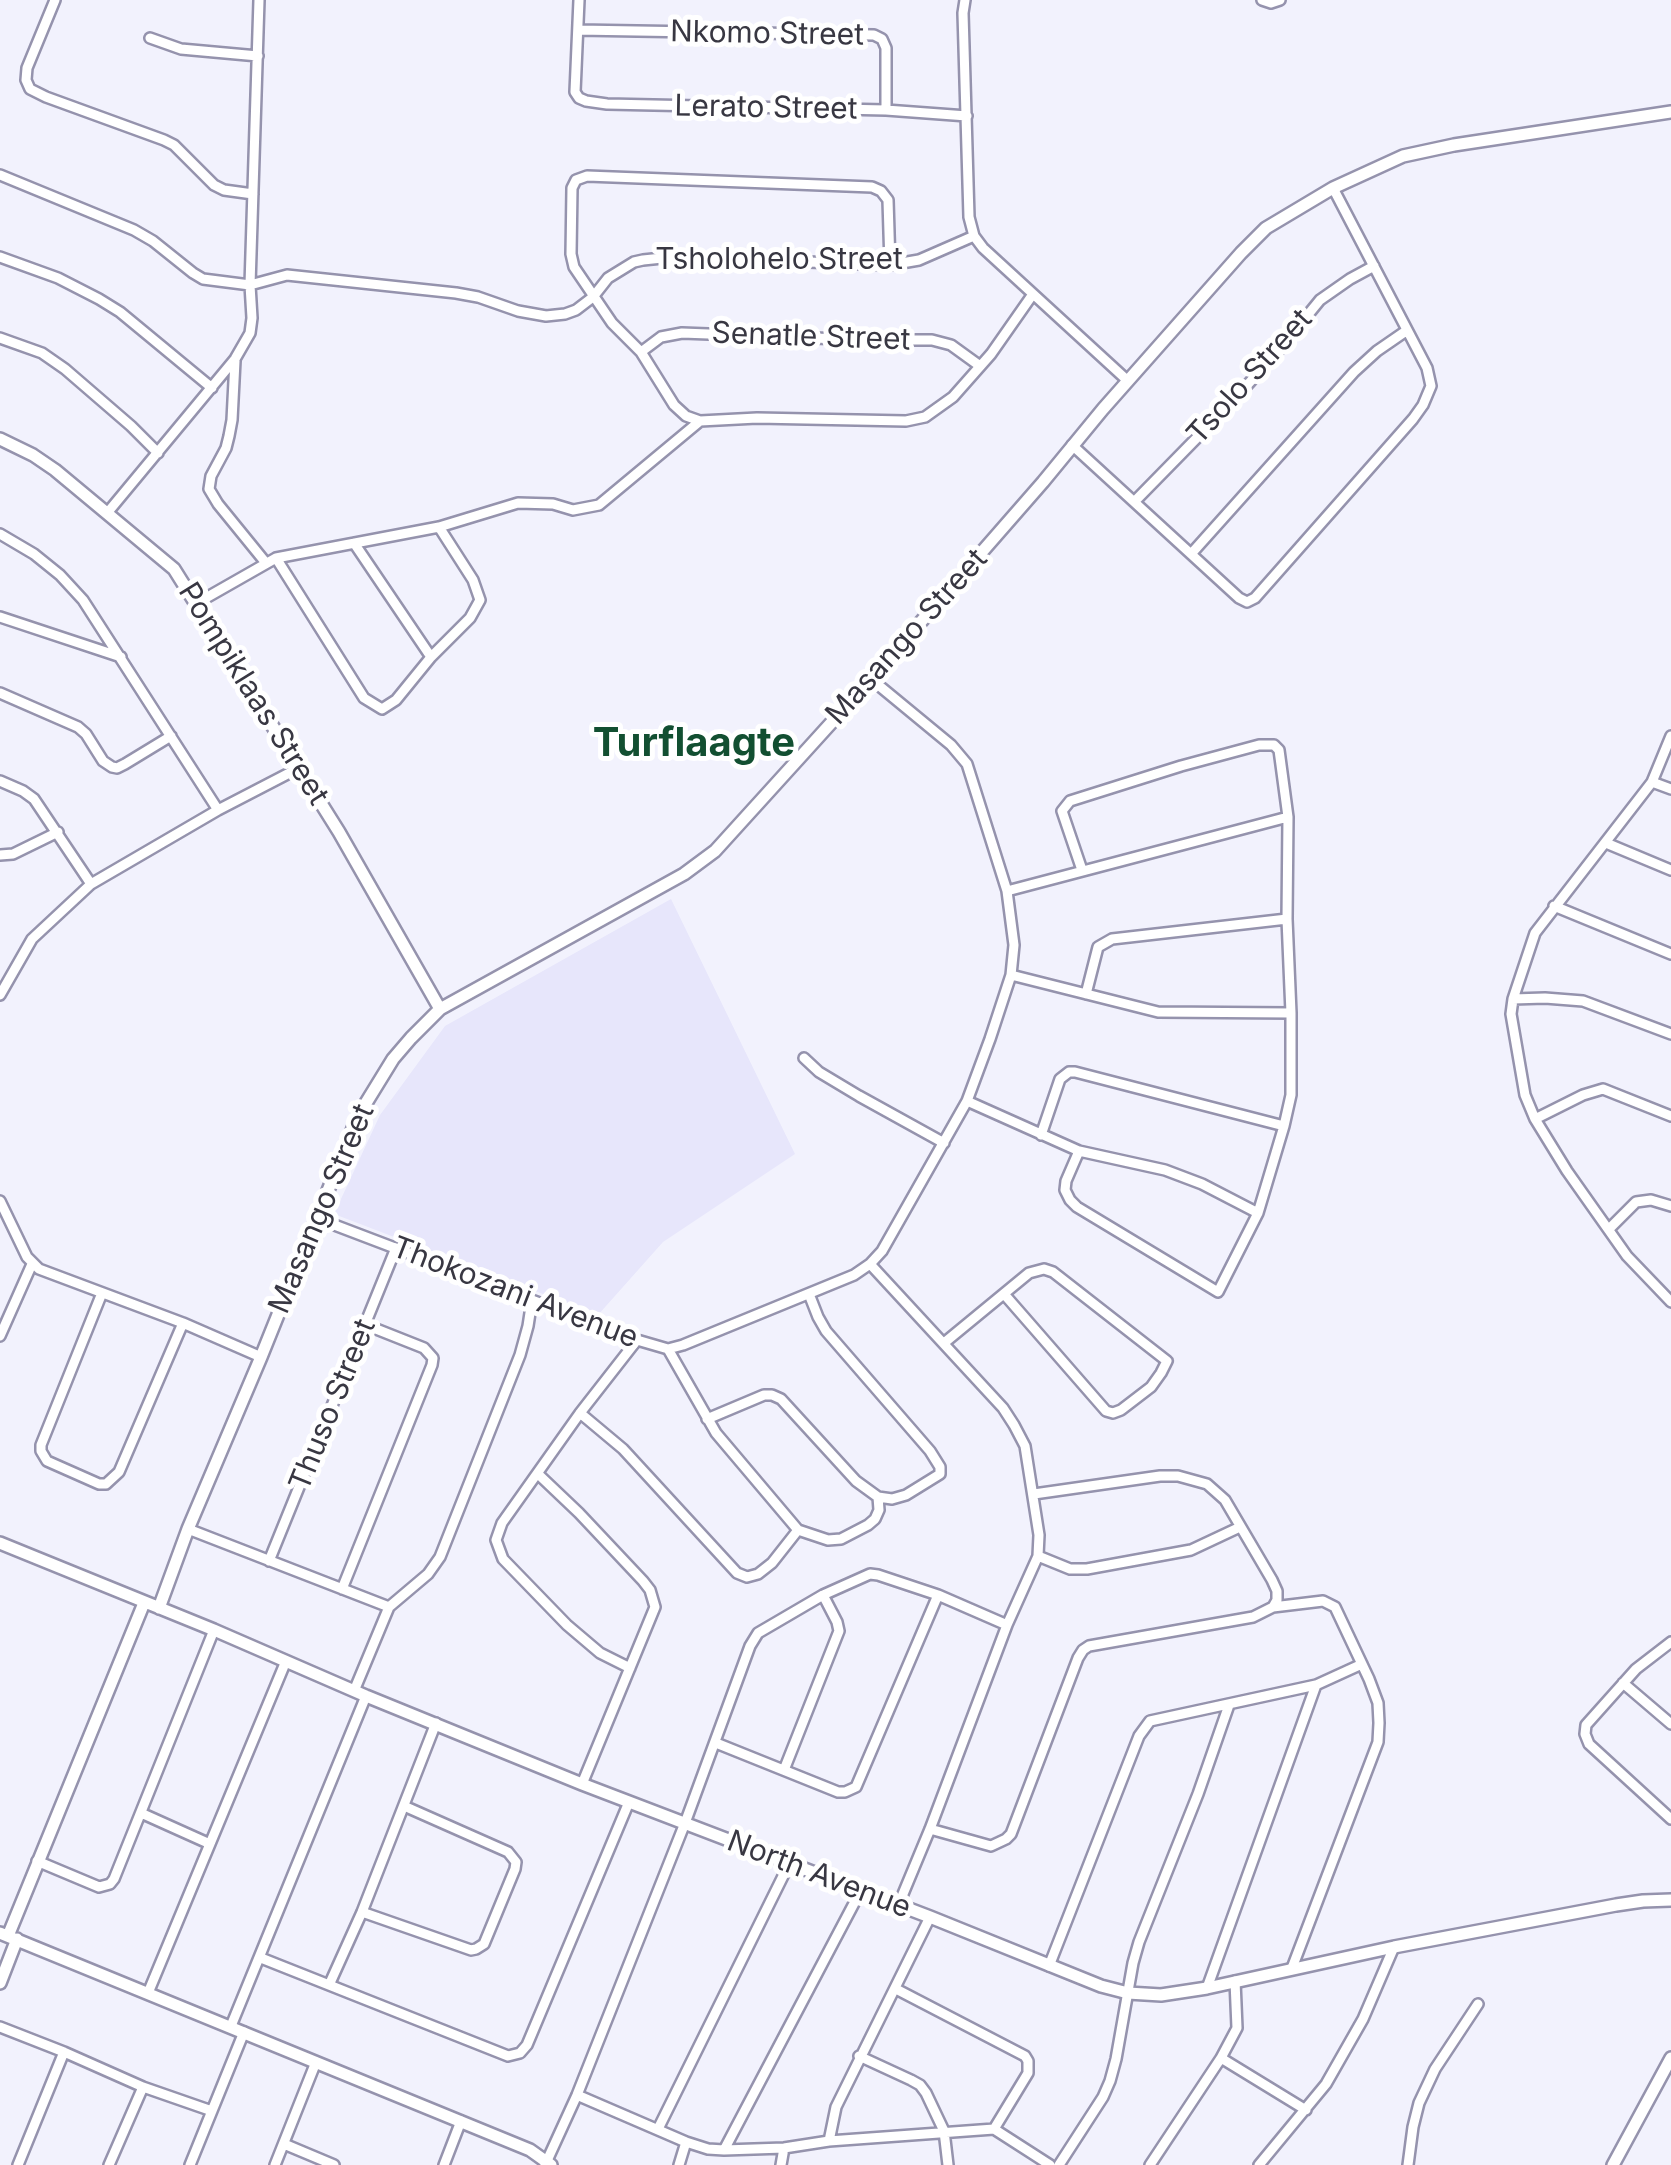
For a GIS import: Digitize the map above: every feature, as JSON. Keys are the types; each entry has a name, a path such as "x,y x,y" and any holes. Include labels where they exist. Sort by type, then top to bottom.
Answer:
{"street":[{"path":"54,0 27,68 30,89 164,140 214,185 253,194"},
{"path":"108,512 212,388 250,333 259,0"},
{"path":"578,30 579,0"},
{"path":"965,0 966,116 974,236 1128,382"},
{"path":"1262,0 1280,0"},
{"name":"Lerato Street","path":"578,30 575,88 582,100 966,116"},
{"name":"Nkomo Street","path":"578,30 874,35 882,38 886,48 886,110"},
{"path":"150,38 180,49 258,56"},
{"name":"Masango Street","path":"159,1608 358,1116 393,1059 440,1010 684,874 715,851 871,679 1254,239 1276,221 1384,163 1421,151 1671,112"},
{"name":"Tsholohelo Street","path":"0,175 134,230 203,279 250,285 287,275 456,292 546,316 576,310 608,278 634,262 660,258 890,264 920,260 974,236"},
{"path":"890,264 888,200 872,187 587,176 576,180 572,188 574,267 612,323 641,352 674,405 686,416 700,420 920,418 934,412 980,366 1034,294"},
{"path":"1072,445 1239,598 1248,602 1255,598 1413,419 1430,386 1427,368 1333,188"},
{"path":"0,257 58,278 99,299 212,388"},
{"name":"Tsolo Street","path":"1135,501 1230,404 1328,292 1374,266"},
{"path":"1191,554 1354,372 1406,330"},
{"name":"Senatle Street","path":"641,352 661,337 682,332 932,340 950,345 980,366"},
{"path":"0,338 42,354 65,369 158,453"},
{"path":"235,359 229,436 209,488 226,515 271,561 364,698 376,707 388,707 470,618 480,600 439,528"},
{"path":"197,603 271,561 439,528 518,503 554,504 573,510 598,505 700,420"},
{"name":"Pompiklaas Street","path":"0,438 55,470 174,569 340,832 440,1010"},
{"path":"0,534 34,554 73,588 218,810"},
{"path":"354,543 432,658"},
{"path":"0,617 121,657"},
{"name":"Thokozani Avenue","path":"316,1218 637,1340 668,1348 809,1294 870,1264 882,1250 966,1101 1012,975 1014,945 1007,891 972,775 961,755 871,679"},
{"path":"0,693 78,727 112,767 125,764 171,736"},
{"path":"1671,736 1652,782 1535,933 1513,999 1511,1022 1525,1095 1535,1120 1628,1256 1671,1302"},
{"path":"1079,1150 1066,1181 1070,1200 1218,1292 1258,1213 1292,1084 1288,817 1280,750 1274,745 1259,745 1070,801 1062,811 1082,870"},
{"path":"0,995 32,939 92,884 299,768"},
{"path":"0,781 34,799 92,884"},
{"path":"1652,782 1671,790"},
{"path":"1007,891 1288,817"},
{"path":"0,856 13,854 58,832"},
{"path":"1606,844 1671,870"},
{"path":"1554,906 1671,954"},
{"path":"1086,994 1098,947 1112,939 1287,919"},
{"path":"1012,975 1158,1012 1292,1012"},
{"path":"1513,999 1583,1001 1671,1034"},
{"path":"804,1058 819,1072 944,1143"},
{"path":"1042,1135 1060,1078 1069,1072 1284,1126"},
{"path":"1535,1120 1583,1094 1602,1089 1671,1116"},
{"path":"966,1101 1079,1150 1164,1170 1202,1184 1258,1213"},
{"path":"1610,1228 1636,1202 1652,1200 1671,1206"},
{"path":"0,1201 32,1264 39,1269 261,1357"},
{"name":"Thuso Street","path":"270,1561 396,1248"},
{"path":"0,1336 32,1264"},
{"path":"870,1264 1003,1408 1014,1425 1024,1446 1040,1535 1038,1556 1007,1625 898,1906"},
{"path":"944,1343 1029,1272 1044,1269 1166,1360 1162,1373 1151,1387 1121,1410 1106,1412 1004,1294"},
{"path":"102,1292 40,1451 46,1461 99,1484 106,1484 119,1472 182,1323"},
{"path":"707,1419 772,1395 781,1399 856,1481 878,1497 906,1495 940,1474 930,1450 826,1331 809,1294"},
{"path":"231,2026 261,1958 389,1608 428,1574 440,1557 520,1355 532,1300"},
{"path":"342,1590 432,1366 432,1358 424,1348 366,1324"},
{"path":"630,1668 583,1641 503,1558 496,1540 497,1532 580,1413 637,1340"},
{"path":"668,1348 730,1453 798,1530 828,1540 841,1539 875,1518 878,1497"},
{"path":"580,1413 623,1449 736,1573 747,1577 758,1574 772,1564 798,1530"},
{"path":"538,1474 650,1590 655,1607 582,1784"},
{"path":"1034,1494 1160,1476 1178,1476 1207,1484 1224,1500 1278,1592 1272,1607"},
{"path":"1038,1556 1070,1569 1087,1569 1191,1550 1240,1527"},
{"path":"188,1529 389,1608"},
{"name":"North Avenue","path":"0,1543 582,1784 1101,1986 1128,1993 1161,1995 1207,1988 1394,1947 1616,1906 1671,1900"},
{"path":"8,1936 530,2150 547,2164 758,1632 870,1574 938,1595 1007,1625"},
{"path":"716,1743 838,1792 856,1788 938,1595"},
{"path":"784,1770 839,1630 822,1596"},
{"path":"930,1828 991,1846 1006,1839 1078,1658 1089,1646 1253,1617 1272,1607 1315,1601 1330,1603 1378,1703 1378,1742 1292,1968"},
{"path":"0,1983 8,1936 144,1602"},
{"path":"37,1861 98,1887 114,1879 214,1630"},
{"path":"1671,1642 1648,1658 1586,1725 1586,1740 1671,1820"},
{"path":"148,1992 286,1661"},
{"path":"1049,1966 1145,1726 1159,1717 1316,1685 1362,1664"},
{"path":"1623,1683 1671,1724"},
{"path":"1207,1988 1316,1685"},
{"path":"1060,2165 1103,2098 1110,2080 1139,1942 1229,1705"},
{"path":"330,1984 436,1723"},
{"path":"261,1958 508,2056 520,2054 629,1802"},
{"path":"362,1912 476,1950 484,1944 516,1869 508,1852 404,1806"},
{"path":"140,1813 210,1844"},
{"path":"658,2130 789,1864"},
{"path":"724,2150 860,1892"},
{"path":"829,2141 836,2108 859,2056 930,1917"},
{"path":"1259,2165 1326,2084 1364,2019 1394,1947"},
{"path":"1150,2165 1222,2058 1236,2028 1235,1982"},
{"path":"896,1989 1025,2056 1028,2073 994,2129"},
{"path":"1408,2165 1419,2103 1435,2069 1478,2004"},
{"path":"0,2027 143,2087 212,2111"},
{"path":"190,2165 244,2032"},
{"path":"18,2165 64,2052"},
{"path":"859,2056 920,2085 944,2131 948,2165"},
{"path":"1222,2058 1306,2110"},
{"path":"1613,2165 1671,2058"},
{"path":"276,2165 316,2062"},
{"path":"110,2165 143,2087"},
{"path":"577,2095 686,2142 724,2150 994,2129 1050,2165"},
{"path":"444,2165 461,2122"},
{"path":"679,2165 686,2142"},
{"path":"284,2144 334,2165"},
{"path":"782,2165 784,2148"}],"shaded area":[{"path":"671,899 795,1154 663,1242 598,1315 334,1214 380,1115 445,1026"}],"district":[{"name":"Turflaagte","path":"694,744"}]}
